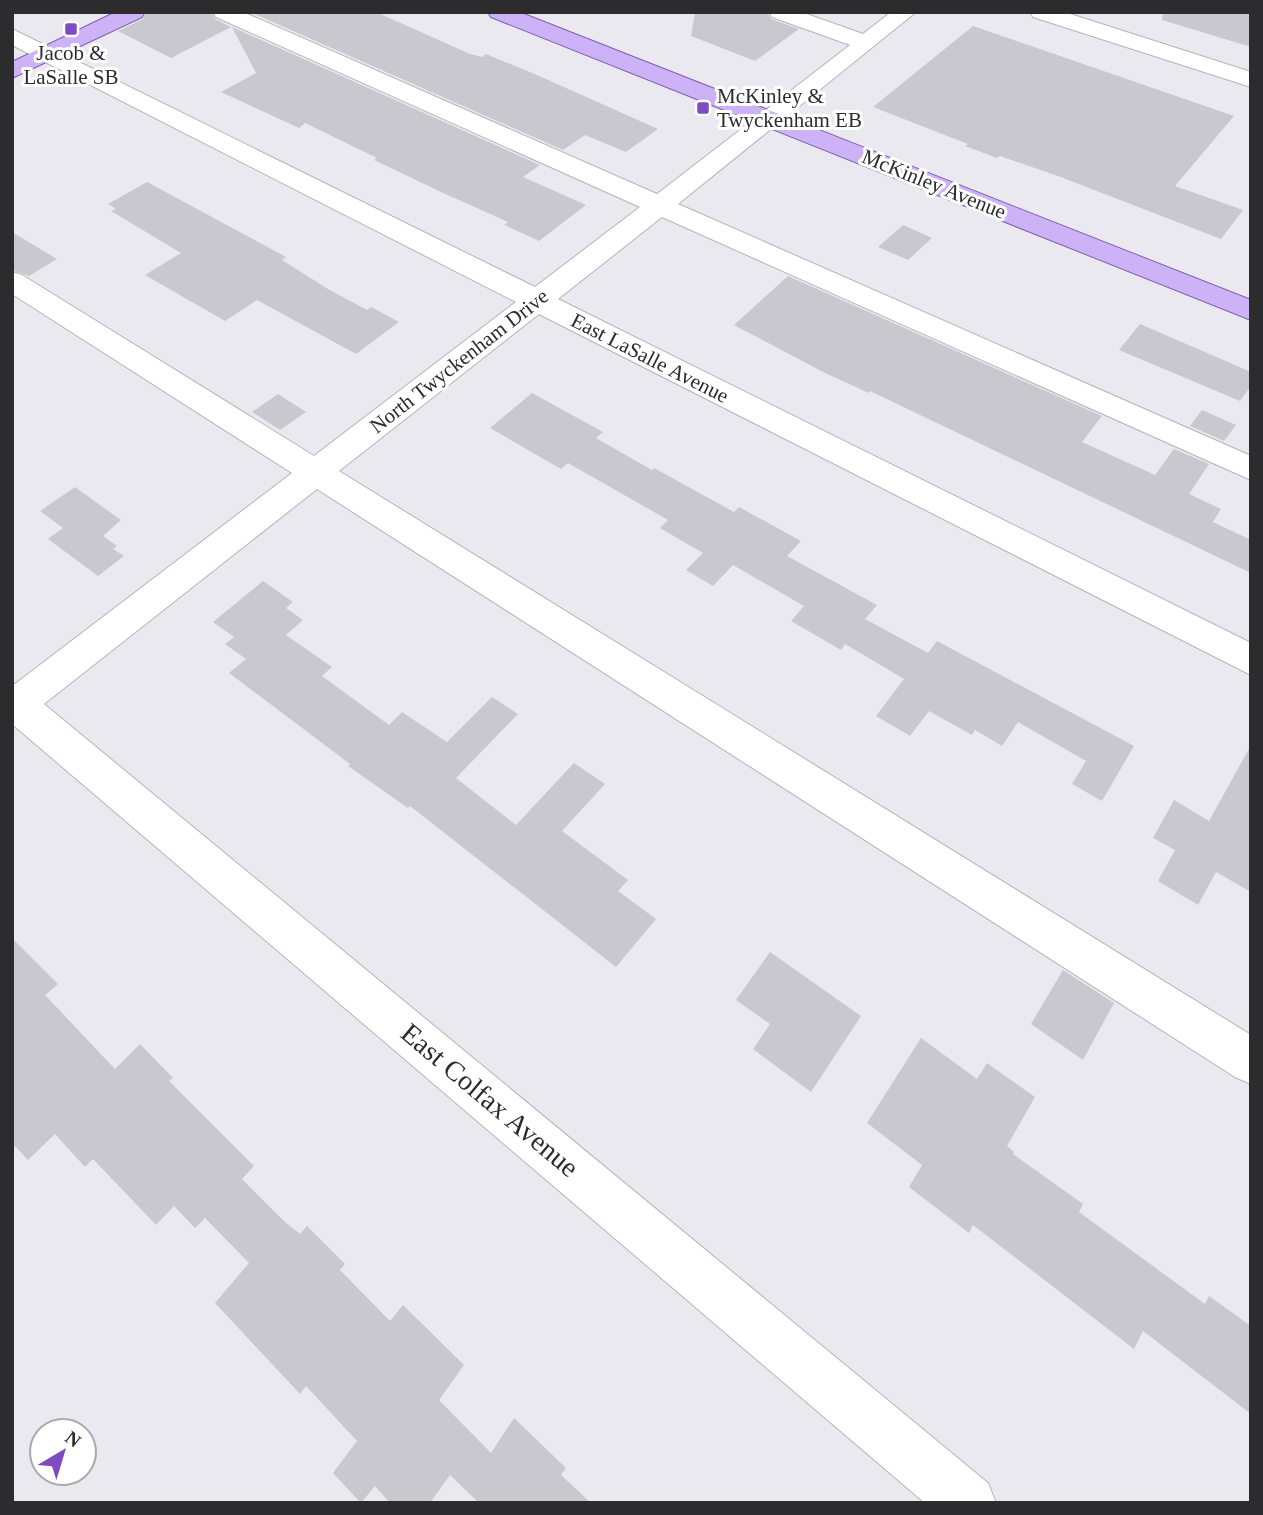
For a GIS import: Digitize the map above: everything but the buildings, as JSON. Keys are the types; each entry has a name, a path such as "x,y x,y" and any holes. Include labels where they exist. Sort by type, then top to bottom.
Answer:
{"main road":[{"path":"12,71 134,12"},
{"name":"McKinley Avenue","path":"499,12 1251,311"}],"street":[{"path":"224,12 1251,469"},
{"path":"780,12 866,43"},
{"name":"North Twyckenham Drive","path":"14,703 315,473 905,12"},
{"path":"1041,12 1251,80"},
{"name":"East LaSalle Avenue","path":"12,36 1251,660"},
{"path":"12,281 1251,1061"},
{"name":"East Colfax Avenue","path":"14,703 968,1503"}],"place":[{"name":"Jacob & LaSalle SB","path":"71,29"},
{"name":"McKinley & Twyckenham EB","path":"703,108"}]}
